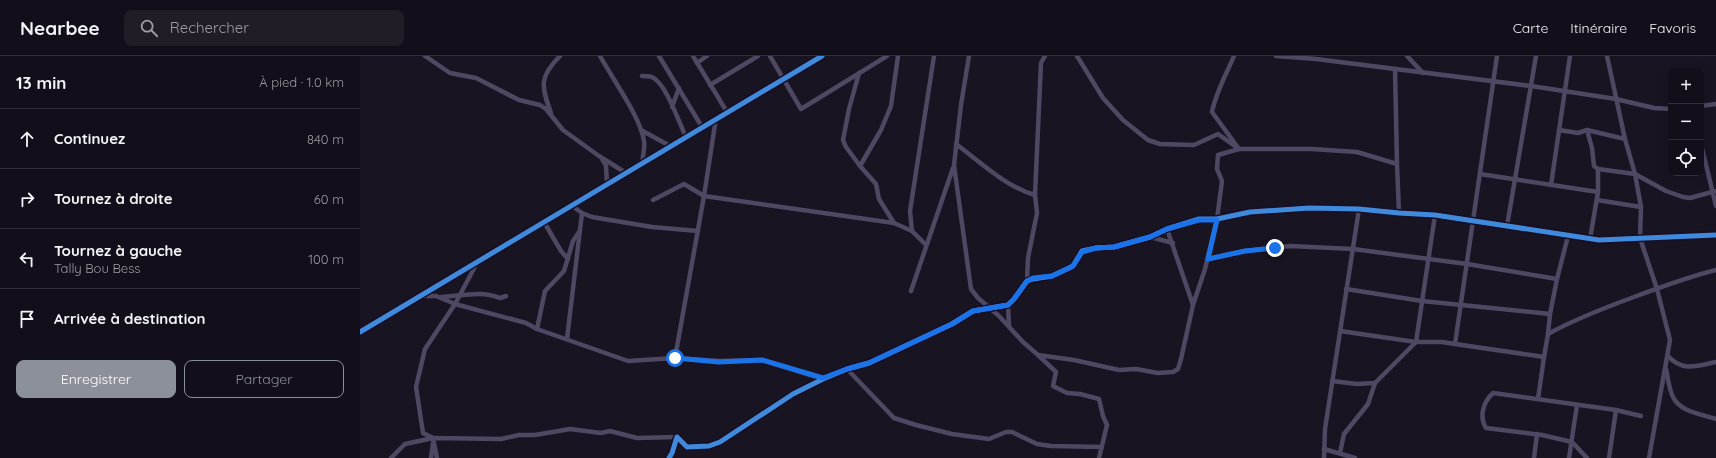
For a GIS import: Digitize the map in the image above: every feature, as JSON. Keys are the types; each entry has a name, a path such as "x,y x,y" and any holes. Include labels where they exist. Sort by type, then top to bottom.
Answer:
{"street":[{"path":"425,56 450,73 476,78 520,100 540,104 564,130 626,173"},
{"path":"552,116 543,93 543,82 548,69 560,56"},
{"path":"600,56 626,100 641,130 644,142 642,163"},
{"path":"659,56 702,127"},
{"path":"693,56 727,112"},
{"path":"697,63 707,56"},
{"path":"710,85 758,56"},
{"path":"770,56 801,109 887,56"},
{"path":"360,332 783,79 812,58 822,56"},
{"path":"860,166 881,130 891,106 898,56"},
{"path":"912,230 910,211 934,56"},
{"path":"911,291 954,165 969,56"},
{"path":"1027,281 1028,258 1036,223 1035,195 1042,63 1045,56"},
{"path":"1077,56 1104,98 1123,120 1148,140 1160,144 1194,145 1218,134 1239,149"},
{"path":"1239,149 1212,112 1217,91 1224,80 1234,56 1241,56"},
{"path":"1276,56 1301,57 1531,86 1616,99 1654,108 1668,109"},
{"path":"1407,56 1423,73"},
{"path":"1455,344 1492,81 1497,56"},
{"path":"1507,226 1536,56"},
{"path":"1551,185 1570,56"},
{"path":"1607,56 1640,207 1640,238 1670,335 1670,345 1649,458"},
{"path":"1395,69 1399,214"},
{"path":"859,73 849,109 843,140 846,147 860,166 876,184 879,199 894,223"},
{"path":"642,76 651,76 664,89 686,137"},
{"path":"672,107 679,88"},
{"path":"1704,106 1716,104"},
{"path":"675,358 704,196 716,118"},
{"path":"641,130 670,146"},
{"path":"1559,130 1578,133 1587,130 1625,139"},
{"path":"1587,130 1592,148 1594,166 1598,169 1634,174 1666,191 1683,197 1690,198 1714,192"},
{"path":"956,144 1011,185 1035,195"},
{"path":"1038,355 1074,360 1119,370 1136,369 1158,373 1173,372 1178,369 1193,305 1208,259 1217,220 1222,181 1217,169 1218,155 1239,149 1312,148 1357,152 1397,164"},
{"path":"1704,155 1714,192 1716,206"},
{"path":"600,156 606,166 607,184"},
{"path":"954,165 971,289 1009,326 1023,342 1056,372 1053,386 1067,393 1080,394 1099,399 1107,425 1099,458"},
{"path":"1590,239 1598,192 1598,169"},
{"path":"1480,174 1598,192"},
{"path":"652,200 684,184 704,196 894,223 912,230 926,245"},
{"path":"1597,200 1640,207"},
{"path":"571,205 582,213 592,217 652,227 698,231"},
{"path":"391,458 405,444 433,438 501,439 519,435 535,435 570,429 601,433 610,431 637,438 677,437 687,447 709,446 720,442 793,394 823,378 869,363 958,321 973,311 1008,305 1027,281 1033,278 1052,276 1073,266 1082,252 1096,248 1114,247 1150,237 1167,229 1199,220 1217,220 1257,211 1309,208 1359,209 1399,214 1435,215 1590,239 1604,240 1716,235"},
{"path":"1324,458 1325,429 1359,209"},
{"path":"567,339 582,213"},
{"path":"1340,454 1344,434 1368,404 1375,383 1416,342 1435,215"},
{"path":"544,222 561,251 568,259"},
{"path":"1167,229 1193,305"},
{"path":"537,329 545,291 564,271 573,241 580,231"},
{"path":"1538,399 1550,314 1568,236"},
{"path":"1150,237 1173,243"},
{"path":"1208,259 1245,251 1290,246 1352,250 1467,264 1557,279"},
{"path":"433,438 423,433 416,387 425,350 455,304 479,260"},
{"path":"1548,334 1600,310 1681,280 1716,270"},
{"path":"1346,289 1422,301 1550,314"},
{"path":"421,296 440,297 478,293 490,293 500,298 506,296"},
{"path":"440,297 455,304 526,323 537,329 628,361 675,358 719,362 762,360 823,378"},
{"path":"1008,305 1009,326"},
{"path":"1340,331 1416,342 1442,342 1544,357"},
{"path":"1668,356 1674,363 1682,366 1692,367 1716,362"},
{"path":"1665,368 1672,394 1676,402 1690,411 1716,419"},
{"path":"847,369 894,418 916,425 952,434 989,438 1006,432 1012,432 1037,444 1051,446 1102,447"},
{"path":"1332,381 1358,384 1375,383"},
{"path":"1587,458 1572,442 1537,434 1486,428 1482,421 1482,412 1487,398 1493,393 1616,410 1641,416"},
{"path":"1569,458 1576,404"},
{"path":"1609,458 1616,410"},
{"path":"1534,458 1537,434"},
{"path":"669,458 677,437"},
{"path":"431,458 433,438"},
{"path":"433,438 437,458"},
{"path":"1324,449 1355,458"}],"cycle path":[{"path":"360,332 822,56"},
{"path":"669,458 677,437 687,447 709,446 720,442 793,394 823,379 847,369 869,363 952,324 973,311 1008,305 1027,281 1052,276 1073,266 1082,251 1096,248 1114,247 1150,237 1167,229 1199,219 1217,219 1250,212 1309,208 1359,209 1435,215 1599,240 1716,235"}],"route":[{"path":"675,358 719,362 762,360 823,378 869,363 952,324 973,311 1008,305 1027,281 1033,278 1052,276 1073,266 1082,252 1087,250 1114,247 1150,237 1167,229 1199,220 1217,220 1208,259 1245,251 1275,248"}]}
